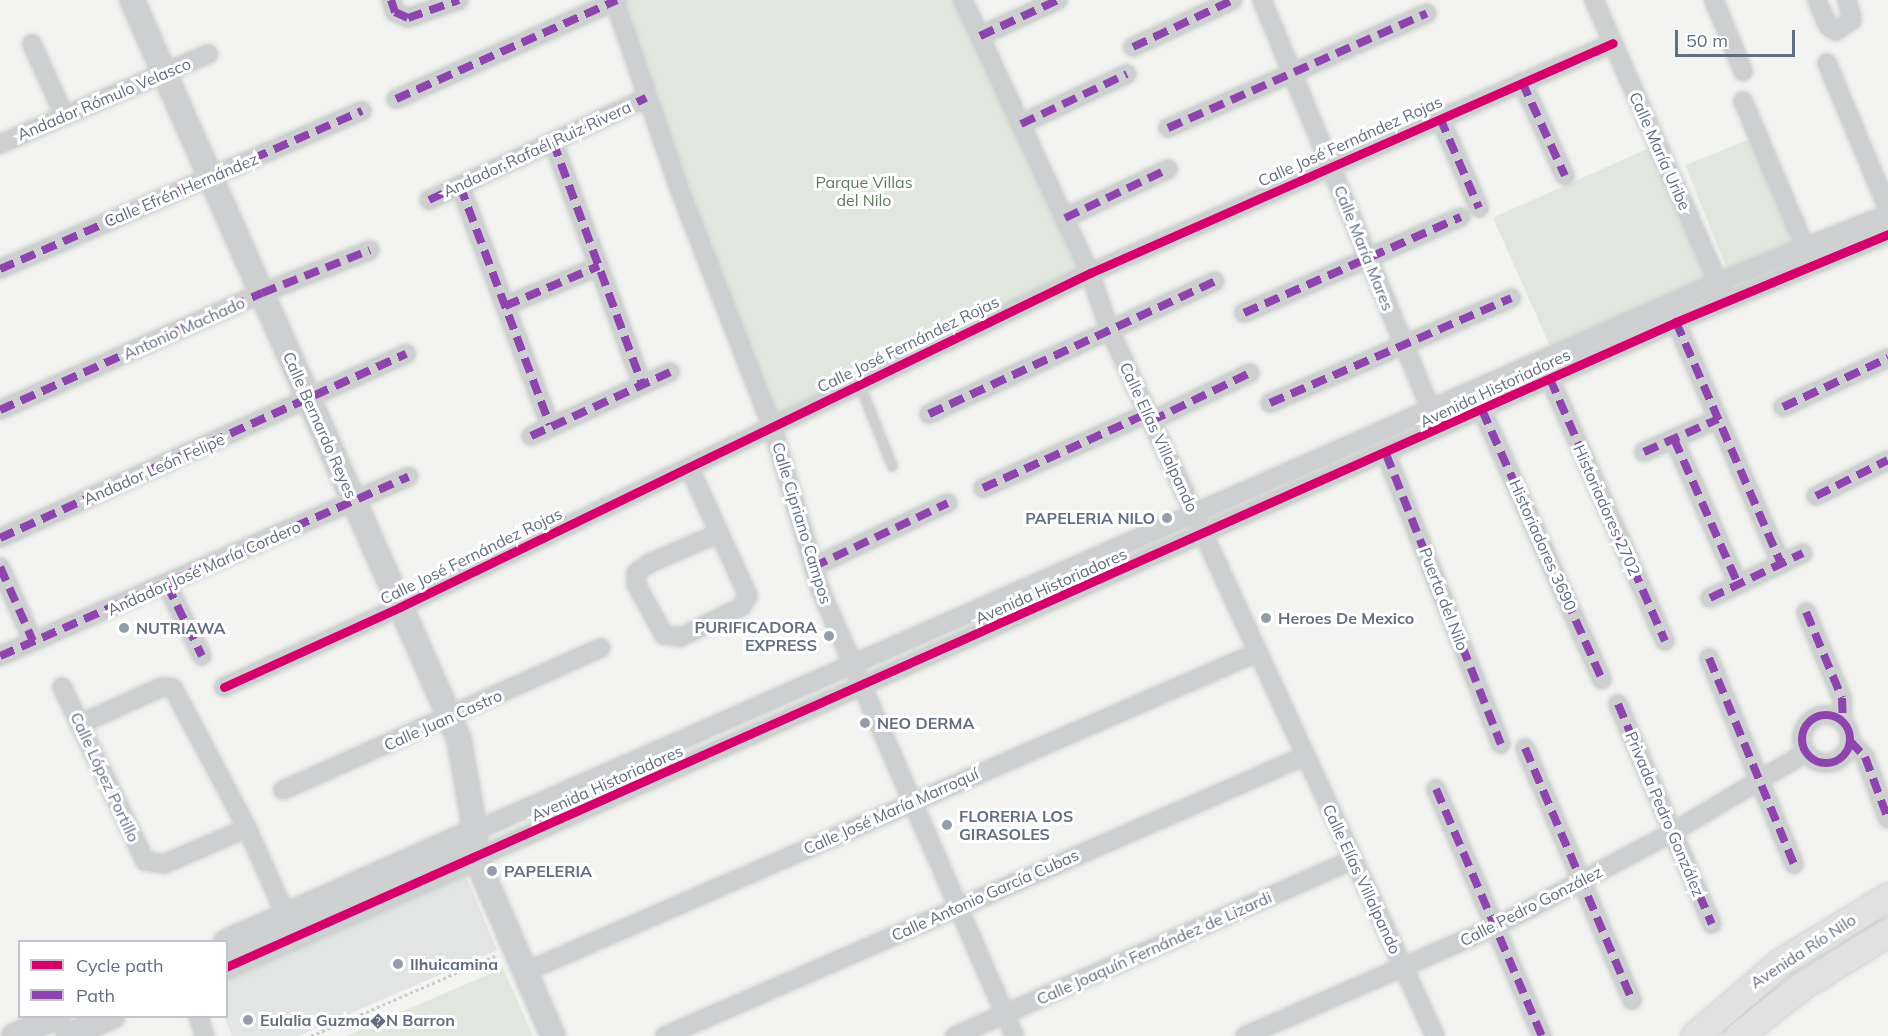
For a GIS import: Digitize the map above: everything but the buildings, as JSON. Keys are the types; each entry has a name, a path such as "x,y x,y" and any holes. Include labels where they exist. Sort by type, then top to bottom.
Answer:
{"main road":[{"name":"Avenida Río Nilo","path":"1695,1036 1781,962 1888,897"},
{"name":"Avenida Río Nilo","path":"1738,1036 1801,986 1888,932"}],"street":[{"name":"Calle Bernardo Reyes","path":"132,0 459,740 475,831 476,858"},
{"path":"391,0 395,12 403,17 413,18 459,0"},
{"name":"Calle Elías Villalpando","path":"963,0 1090,273 1110,331 1149,417 1435,1036"},
{"path":"980,36 1058,0"},
{"path":"1133,47 1233,0"},
{"name":"Calle María Mares","path":"1262,0 1439,430"},
{"name":"Calle María Uribe","path":"1594,0 1726,301"},
{"path":"1714,0 1743,71"},
{"path":"1817,0 1828,26 1836,31 1852,20 1846,0"},
{"path":"396,99 615,1"},
{"name":"Calle Cipriano Campos","path":"615,1 646,98 773,429 813,567 860,687 1014,1036"},
{"path":"1168,128 1291,70 1427,13"},
{"name":"Calle José Fernández Rojas","path":"224,687 400,608 689,467 773,429 859,384 1090,273 1330,165 1613,43"},
{"path":"32,44 64,115"},
{"name":"Andador Rómulo Velasco","path":"0,144 208,54"},
{"path":"1827,63 1888,209"},
{"path":"1021,124 1126,74"},
{"path":"1522,82 1565,176"},
{"name":"Andador Rafaél Ruiz Rivera","path":"429,200 646,98"},
{"path":"1743,101 1805,247"},
{"name":"Calle Efrén Hernández","path":"0,268 363,111"},
{"path":"1440,118 1479,208"},
{"path":"553,142 642,384"},
{"path":"1065,218 1168,169"},
{"path":"460,186 549,425"},
{"name":"Avenida Historiadores","path":"228,966 291,926 475,831 1718,282 1888,214"},
{"path":"1244,313 1368,256 1461,217"},
{"name":"Avenida Historiadores","path":"228,942 291,926 476,858 1386,454 1676,322 1888,234"},
{"name":"Antonio Machado","path":"0,410 262,293 370,250"},
{"path":"505,306 599,266"},
{"path":"929,414 1215,280"},
{"path":"1270,403 1510,298"},
{"path":"1676,322 1781,564"},
{"name":"Andador León Felipe","path":"0,538 406,354"},
{"path":"1783,407 1888,358"},
{"path":"531,436 549,425 670,372"},
{"path":"983,488 1250,373"},
{"name":"Historiadores 2702","path":"1550,379 1665,641"},
{"name":"Historiadores 3690","path":"1482,410 1602,679"},
{"path":"1644,452 1718,419"},
{"path":"1674,439 1738,585"},
{"name":"Puerta del Nilo","path":"1386,454 1501,744"},
{"path":"1816,496 1888,460"},
{"path":"689,467 747,600 741,607 670,638 660,631 636,584 636,573 650,562 717,534"},
{"name":"Andador José María Cordero","path":"0,656 167,585 408,477"},
{"path":"813,567 948,503"},
{"path":"1710,598 1803,553"},
{"path":"0,567 33,641"},
{"path":"167,585 202,656"},
{"path":"1806,612 1842,698 1843,722 1850,741 1865,757 1887,819"},
{"name":"Calle Juan Castro","path":"284,790 450,718 601,648"},
{"name":"Calle José María Marroquí","path":"525,972 1258,652"},
{"path":"1709,658 1794,864"},
{"name":"Calle López Portillo","path":"62,687 142,857 150,864 164,864 247,828"},
{"path":"80,724 162,687 173,688 247,828 291,926"},
{"name":"Privada Pedro González","path":"1618,704 1712,924"},
{"path":"1843,722 1833,716 1810,720 1801,741 1805,753 1826,764 1837,761 1850,741"},
{"path":"1525,748 1584,881 1632,1000"},
{"name":"Calle Pedro González","path":"1245,1036 1495,927 1673,832 1805,753"},
{"name":"Calle Antonio García Cubas","path":"665,1036 1305,756"},
{"path":"1436,789 1542,1036"},
{"path":"476,858 553,1036"},
{"name":"Calle Joaquín Fernández de Lizardi","path":"955,1036 1353,860"},
{"path":"14,1036 56,1018"},
{"path":"68,1036 111,1018"},
{"path":"198,1018 205,1036"}],"lane":[{"path":"859,384 892,466"}],"path":[{"path":"311,1036 515,946"}],"shaded area":[{"path":"462,867 497,950 298,1036 232,1036 224,1018 228,1018 228,971"}],"green space":[{"name":"Parque Villas del Nilo","path":"626,0 957,0 1077,271 776,419 622,4"},
{"path":"1750,139 1792,244 1727,270 1685,165"},
{"path":"1649,148 1707,279 1551,348 1493,218"},
{"path":"503,968 533,1036 346,1036"}],"marked path":[{"path":"391,0 395,12 408,18 459,0"},
{"path":"396,99 617,0"},
{"path":"980,36 1058,0"},
{"path":"1133,47 1233,0"},
{"path":"1168,128 1427,13"},
{"path":"1021,124 1127,74"},
{"path":"1522,82 1565,176"},
{"path":"429,200 646,98"},
{"path":"0,269 362,111"},
{"path":"1440,118 1479,208"},
{"path":"553,142 642,384"},
{"path":"1065,218 1168,169"},
{"path":"460,186 550,425"},
{"path":"1244,313 1461,217"},
{"path":"0,410 262,293 370,250"},
{"path":"505,306 599,266"},
{"path":"929,414 1215,281"},
{"path":"1270,403 1511,298"},
{"path":"1676,322 1781,564"},
{"path":"0,538 406,354"},
{"path":"1783,407 1888,358"},
{"path":"531,436 670,372"},
{"path":"1151,421 1250,373"},
{"path":"1550,379 1665,641"},
{"path":"1482,410 1602,679"},
{"path":"983,488 1148,413"},
{"path":"1644,452 1718,419"},
{"path":"1674,439 1738,584"},
{"path":"1386,454 1501,744"},
{"path":"1816,496 1888,460"},
{"path":"0,656 408,477"},
{"path":"813,567 948,503"},
{"path":"1710,598 1803,553"},
{"path":"0,567 33,641"},
{"path":"167,585 202,656"},
{"path":"1806,612 1842,698 1843,722"},
{"path":"1709,658 1794,864"},
{"path":"1618,704 1712,924"},
{"path":"1821,715 1831,715 1843,722 1850,734 1850,739 1850,744 1843,756 1831,763 1821,763 1806,752 1802,744 1802,734 1813,719 1821,715"},
{"path":"1850,741 1865,757 1888,819"},
{"path":"1525,748 1632,1000"},
{"path":"1436,789 1542,1036"}],"cycle path":[{"path":"224,687 400,607 1090,273 1613,43"},
{"path":"228,966 1676,322 1888,234"}],"place":[{"name":"PAPELERIA NILO","path":"1167,518"},
{"name":"Heroes De Mexico","path":"1266,618"},
{"name":"NUTRIAWA","path":"124,628"},
{"name":"PURIFICADORA EXPRESS","path":"829,636"},
{"name":"NEO DERMA","path":"865,723"},
{"name":"FLORERIA LOS GIRASOLES","path":"947,825"},
{"name":"PAPELERIA","path":"492,871"},
{"name":"Ilhuicamina","path":"398,964"},
{"name":"Eulalia Guzma�N Barron","path":"248,1020"}]}
